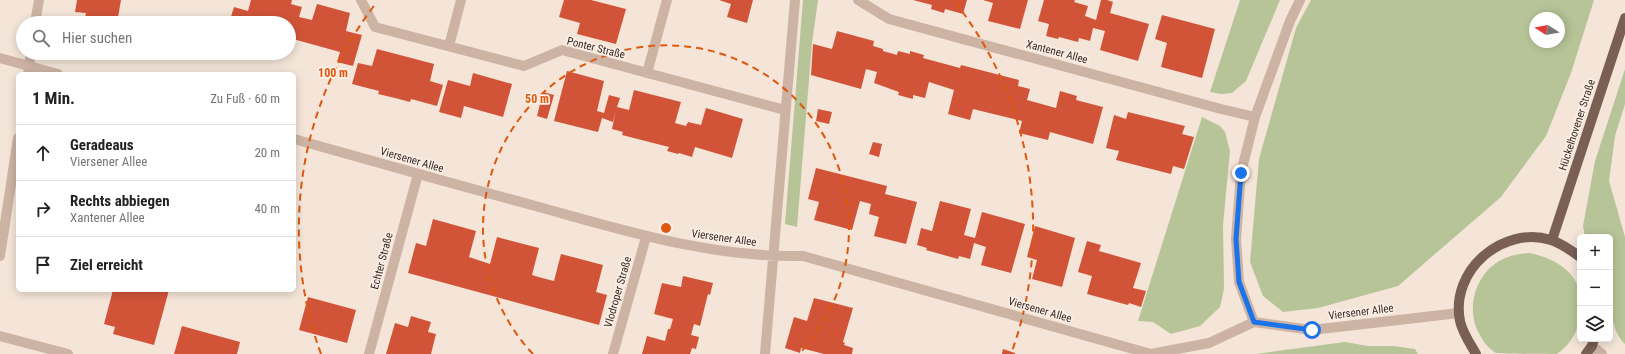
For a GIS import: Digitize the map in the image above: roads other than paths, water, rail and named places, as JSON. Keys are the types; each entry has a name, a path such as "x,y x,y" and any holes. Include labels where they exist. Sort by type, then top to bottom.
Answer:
{"main road":[{"name":"Hückelhovener Straße","path":"1552,240 1625,18"},
{"path":"1476,354 1465,335 1459,313 1462,290 1468,275 1476,263 1497,246 1516,239 1535,237 1552,240 1577,255"}],"street":[{"path":"37,16 39,0"},
{"name":"Ponter Straße","path":"361,0 375,27 524,66 562,50 785,110"},
{"path":"449,46 461,0"},
{"path":"647,73 668,0"},
{"path":"766,354 795,0"},
{"name":"Xantener Allee","path":"858,0 889,19 1255,117"},
{"path":"1254,322 1239,282 1236,239 1241,173 1255,117 1290,21 1300,0"},
{"path":"0,58 28,70 43,72"},
{"path":"28,70 30,60"},
{"name":"Viersener Allee","path":"296,140 646,237 711,250 775,256 803,256 1151,354 1209,342 1254,322 1312,330 1459,313"},
{"path":"0,256 16,151"},
{"name":"Echter Straße","path":"369,354 418,174"},
{"name":"Vlodroper Straße","path":"613,354 646,237"},
{"path":"0,336 68,354"},
{"path":"1591,346 1602,354"}]}
